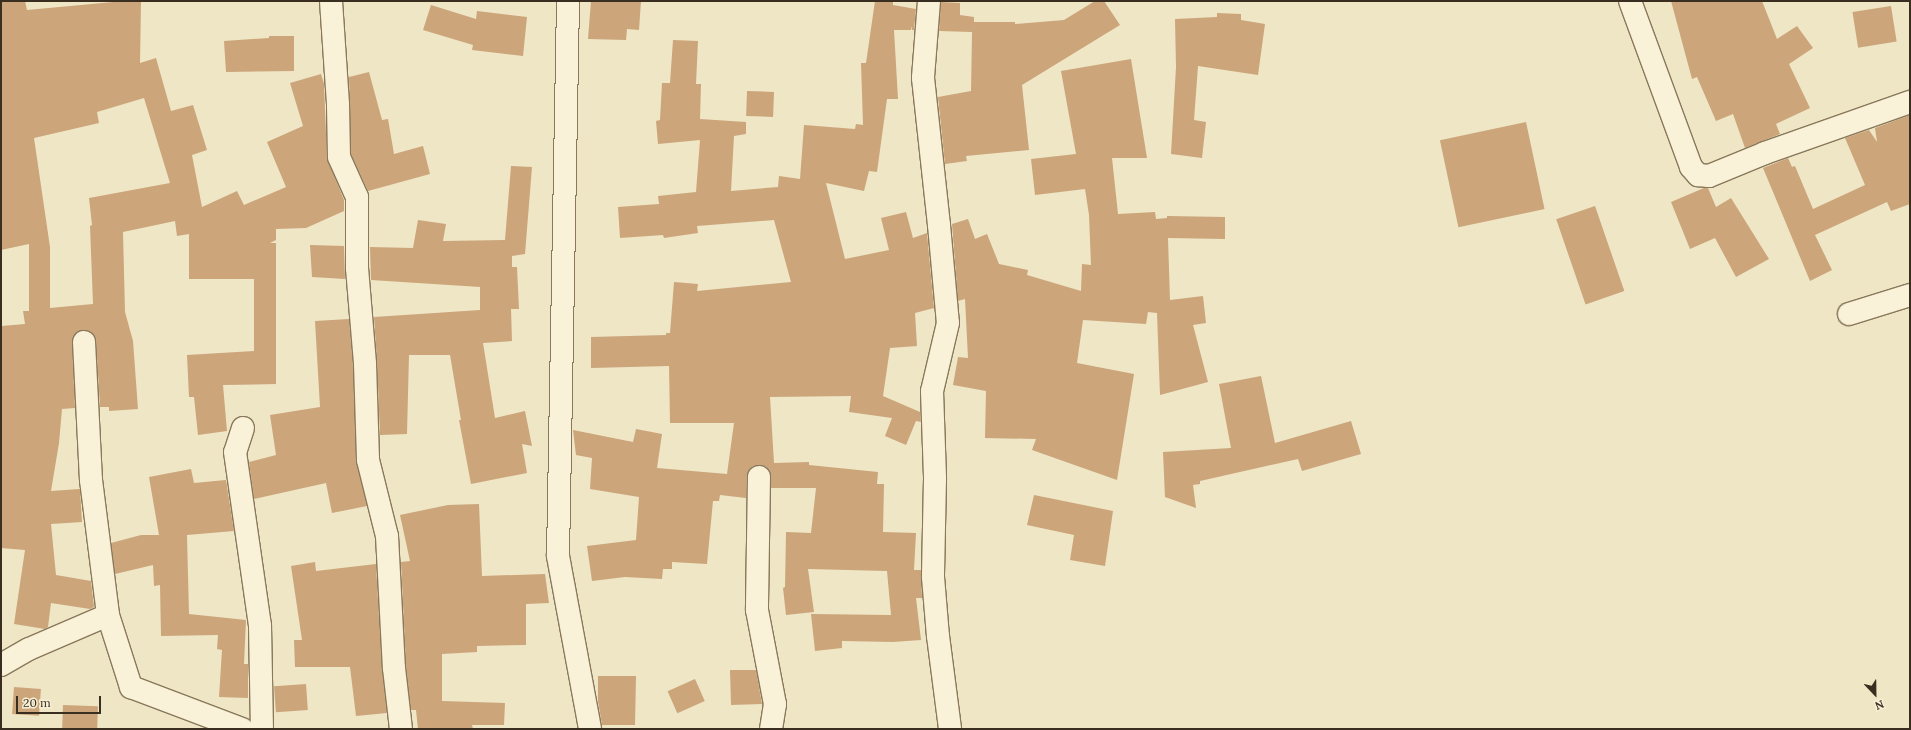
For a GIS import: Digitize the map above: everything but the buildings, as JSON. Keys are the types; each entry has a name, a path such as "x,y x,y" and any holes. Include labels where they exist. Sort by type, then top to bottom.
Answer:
{"street":[{"path":"331,1 338,105 339,157 356,198 357,268 366,364 368,460 387,536 394,668 401,729"},
{"path":"568,1 558,556 590,729"},
{"path":"928,1 923,78 948,323 932,391 935,479 933,577 938,636 950,729"},
{"path":"1630,1 1691,167 1698,175 1708,176 1765,153 1910,102"},
{"path":"1849,314 1910,295"},
{"path":"84,342 91,480 108,615 131,687 242,729"},
{"path":"243,428 235,452 260,626 262,729"},
{"path":"759,477 757,610 775,704 772,729"},
{"path":"1,665 29,648 108,615"}]}
